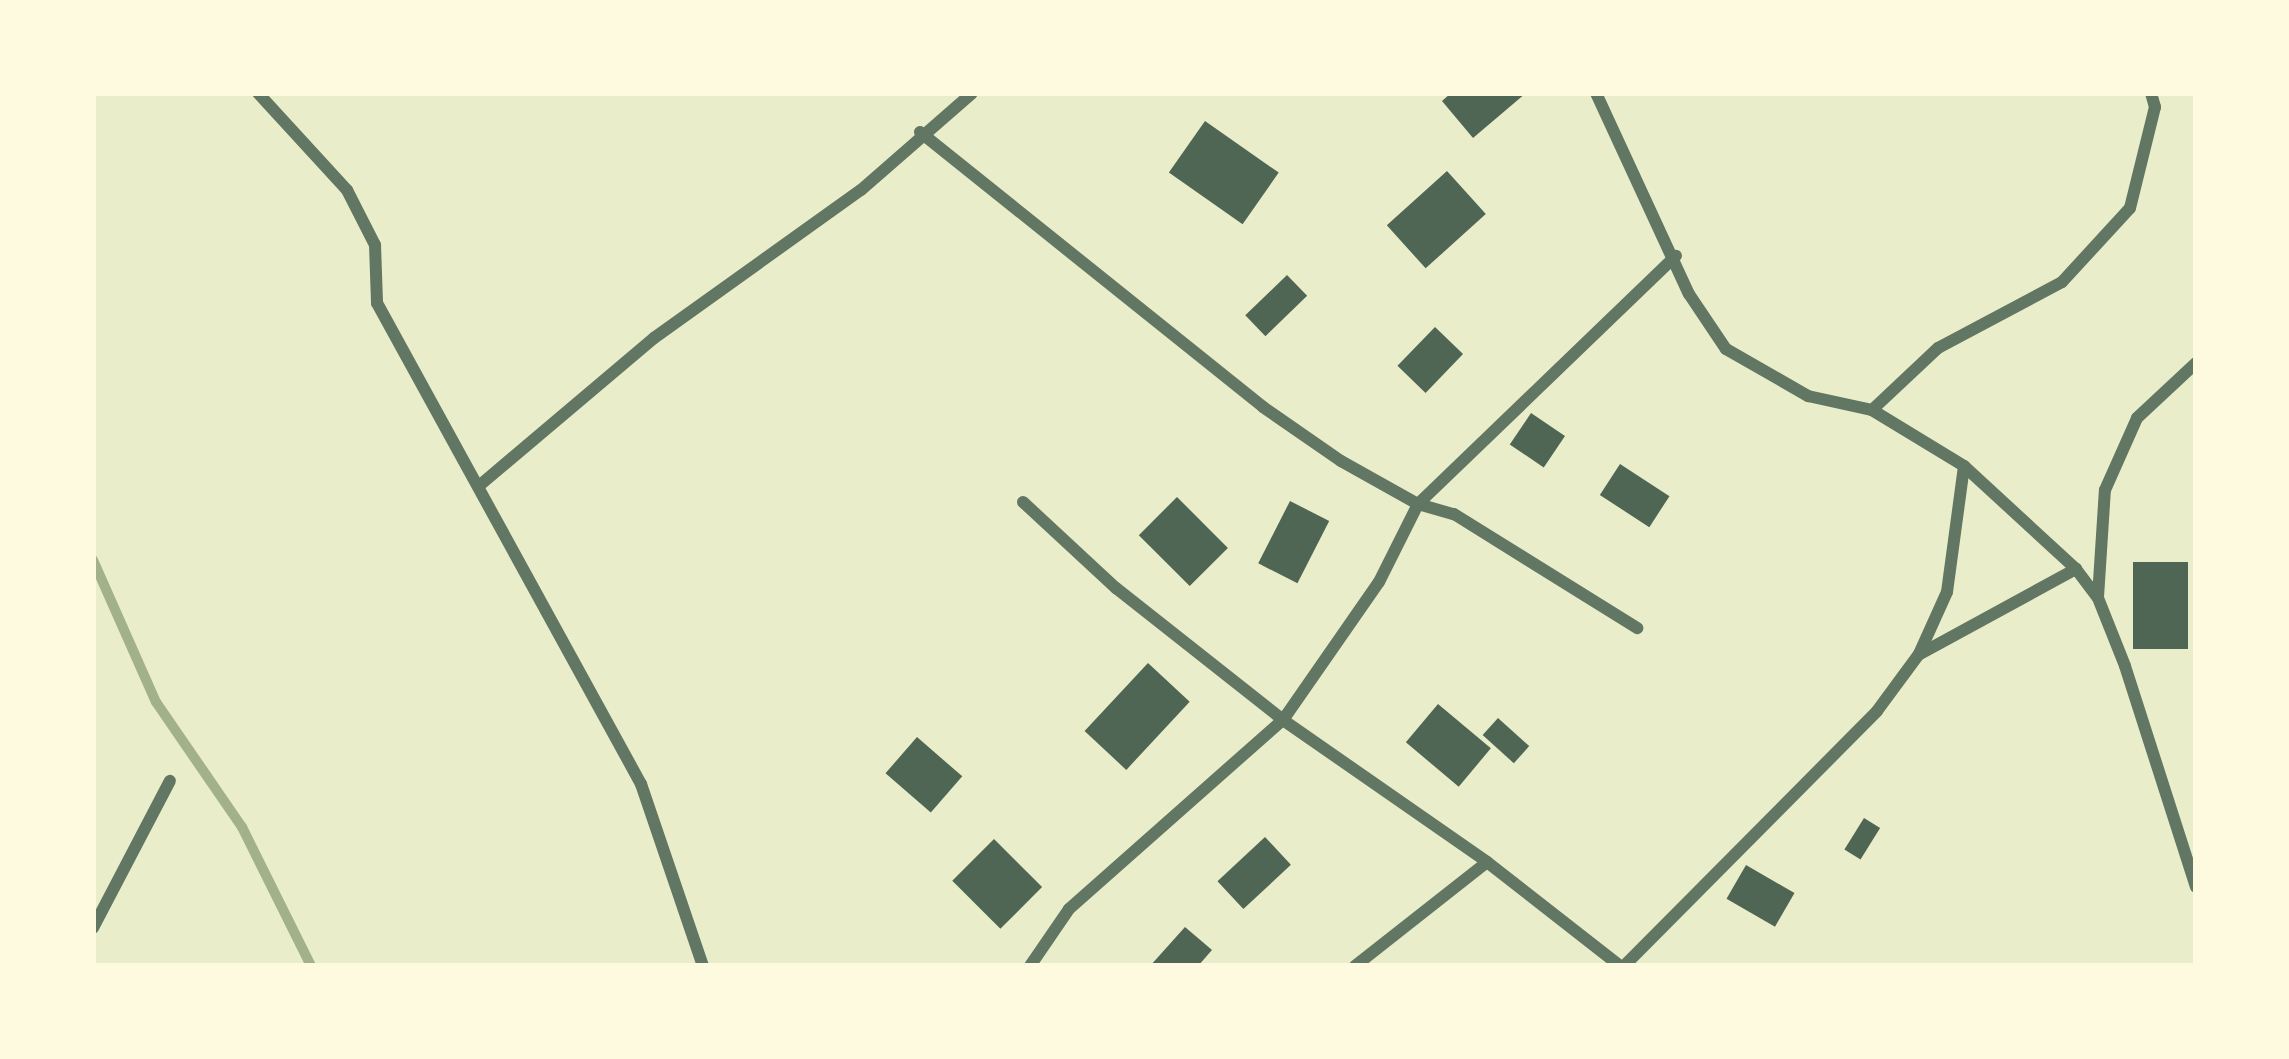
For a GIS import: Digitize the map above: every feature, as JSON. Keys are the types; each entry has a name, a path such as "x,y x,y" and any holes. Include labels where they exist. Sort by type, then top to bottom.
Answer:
{"street":[{"path":"258,93 346,190 375,244 377,304 641,784 703,966"},
{"path":"480,485 654,338 861,190 920,132 971,93"},
{"path":"1596,93 1676,256 1689,294 1726,350 1808,396 1872,410 1964,466 2076,569 2098,598 2196,886"},
{"path":"1872,410 1938,347 2062,282 2130,208 2155,107 2151,93"},
{"path":"920,132 1263,407 1418,504 1454,514 1637,628"},
{"path":"1030,966 1069,909 1283,720 1379,582 1418,504 1676,256"},
{"path":"2098,598 2105,490 2137,418 2196,363"},
{"path":"1023,502 1116,588 1283,720 1487,862 1622,966 1877,711 1919,654 1947,592 1964,466"},
{"path":"1919,654 2076,569"},
{"path":"93,928 170,781"},
{"path":"1355,966 1487,862"}],"building":[{"path":"1451,93 1526,93 1473,138 1442,101"},
{"path":"1205,121 1279,173 1243,224 1169,173"},
{"path":"1447,171 1486,214 1426,268 1387,225"},
{"path":"1287,275 1307,296 1265,336 1245,315"},
{"path":"1435,327 1463,354 1426,393 1397,366"},
{"path":"1531,413 1565,436 1544,467 1510,445"},
{"path":"1620,464 1669,496 1649,527 1600,495"},
{"path":"1177,497 1228,548 1190,586 1139,535"},
{"path":"1290,501 1329,521 1297,583 1258,563"},
{"path":"2133,562 2188,562 2188,649 2133,649"},
{"path":"1148,663 1190,702 1126,770 1085,731"},
{"path":"1438,704 1491,748 1459,787 1406,742"},
{"path":"1498,718 1529,746 1514,763 1483,735"},
{"path":"917,737 962,776 931,813 886,773"},
{"path":"1864,818 1880,828 1861,859 1844,849"},
{"path":"1265,837 1291,865 1243,909 1217,881"},
{"path":"994,839 1042,887 1000,929 952,881"},
{"path":"1746,865 1794,893 1775,927 1726,899"},
{"path":"1185,927 1212,950 1198,966 1150,966"}],"waterway":[{"path":"93,560 156,702 242,827 311,966"}]}
